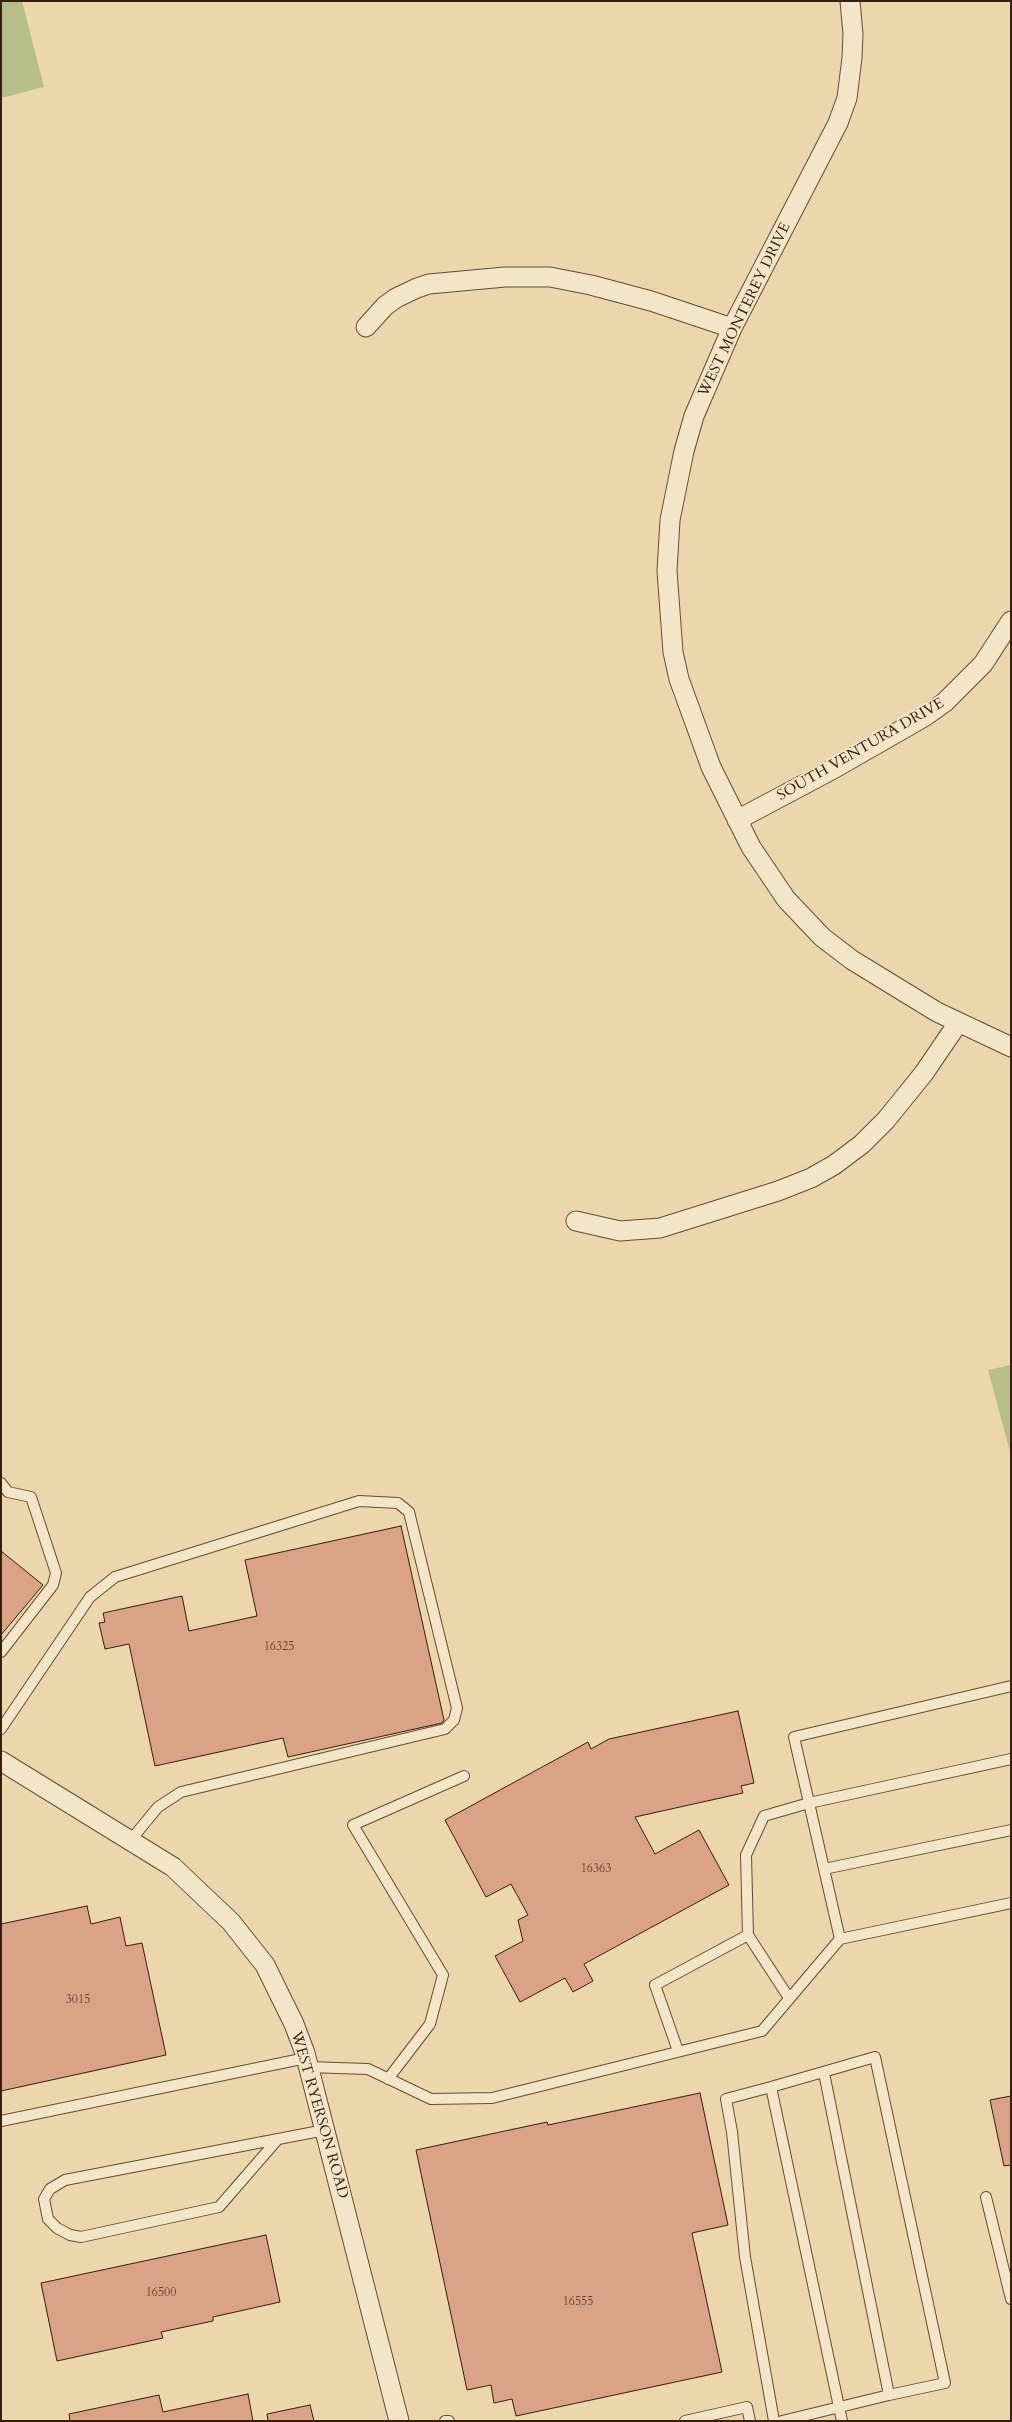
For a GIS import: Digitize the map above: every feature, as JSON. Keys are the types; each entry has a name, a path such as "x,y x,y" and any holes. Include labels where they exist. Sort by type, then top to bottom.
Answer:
{"street":[{"name":"WEST MONTEREY DRIVE","path":"850,1 853,50 847,98 844,106 813,176 732,328 694,416 684,451 670,520 667,572 670,622 679,679 711,767 751,847 786,899 822,937 852,960 921,1003 958,1023 1011,1047"},
{"path":"366,326 385,306 417,288 430,284 505,277 550,277 591,285 651,301 732,328"},
{"name":"SOUTH VENTURA DRIVE","path":"737,820 835,768 924,717 945,702 983,664 1011,621"},
{"path":"576,1221 620,1231 660,1228 761,1197 811,1178 834,1165 862,1144 886,1120 924,1073 958,1023"},
{"name":"WEST RYERSON ROAD","path":"1,1761 173,1867 231,1922 245,1938 264,1966 294,2024 307,2062 399,2421"}],"lane":[{"path":"1,1483 8,1492 31,1496 56,1573 53,1585 1,1652"},
{"path":"1,1729 90,1597 115,1577 359,1501 398,1503 409,1512 456,1708 454,1720 445,1729 181,1792 158,1808 130,1841"},
{"path":"840,1939 794,1737 1011,1686"},
{"path":"789,1998 748,1935 746,1855 764,1816 808,1804 1011,1759"},
{"path":"388,2079 430,2024 443,1974 353,1825 464,1776"},
{"path":"824,1869 1011,1830"},
{"path":"1,2121 307,2062 368,2069 431,2099 492,2098 762,2031 840,1939 1011,1902"},
{"path":"678,2052 655,1985 748,1935"},
{"path":"774,2421 745,2257 732,2132 726,2099 824,2073 875,2057 945,2383 889,2394 782,2421"},
{"path":"824,2073 889,2394"},
{"path":"771,2087 842,2421"},
{"path":"278,2139 218,2207 81,2237 70,2235 57,2228 48,2219 44,2199 50,2189 65,2180 278,2139 325,2130"},
{"path":"986,2196 1011,2299"},
{"path":"685,2421 747,2407 750,2421"}],"green space":[{"path":"1,1 22,1 44,87 1,98"},
{"path":"1011,1365 1011,1455 988,1370"}],"building":[{"path":"401,1526 444,1720 442,1723 288,1757 283,1738 155,1766 129,1644 105,1649 99,1623 105,1622 103,1613 182,1596 189,1631 257,1616 245,1560"},
{"path":"1,1551 43,1585 1,1635"},
{"path":"738,1711 754,1783 741,1786 743,1793 635,1817 655,1854 699,1830 729,1885 584,1964 593,1981 573,1992 565,1978 520,2002 495,1956 523,1941 518,1920 528,1915 511,1884 486,1897 445,1820 588,1742 591,1749 609,1739"},
{"path":"87,1906 91,1924 120,1917 126,1946 142,1943 166,2055 1,2091 1,1924"},
{"path":"700,2093 728,2225 692,2233 722,2372 516,2416 512,2399 494,2403 491,2385 467,2390 416,2150 547,2122 548,2125"},
{"path":"1011,2096 1011,2165 1004,2166 990,2100"},
{"path":"266,2235 280,2302 213,2317 213,2321 161,2332 163,2338 57,2361 41,2283"},
{"path":"248,2394 253,2421 70,2421 69,2414 159,2395 163,2412"},
{"path":"310,2405 314,2421 268,2421 267,2414"}]}
